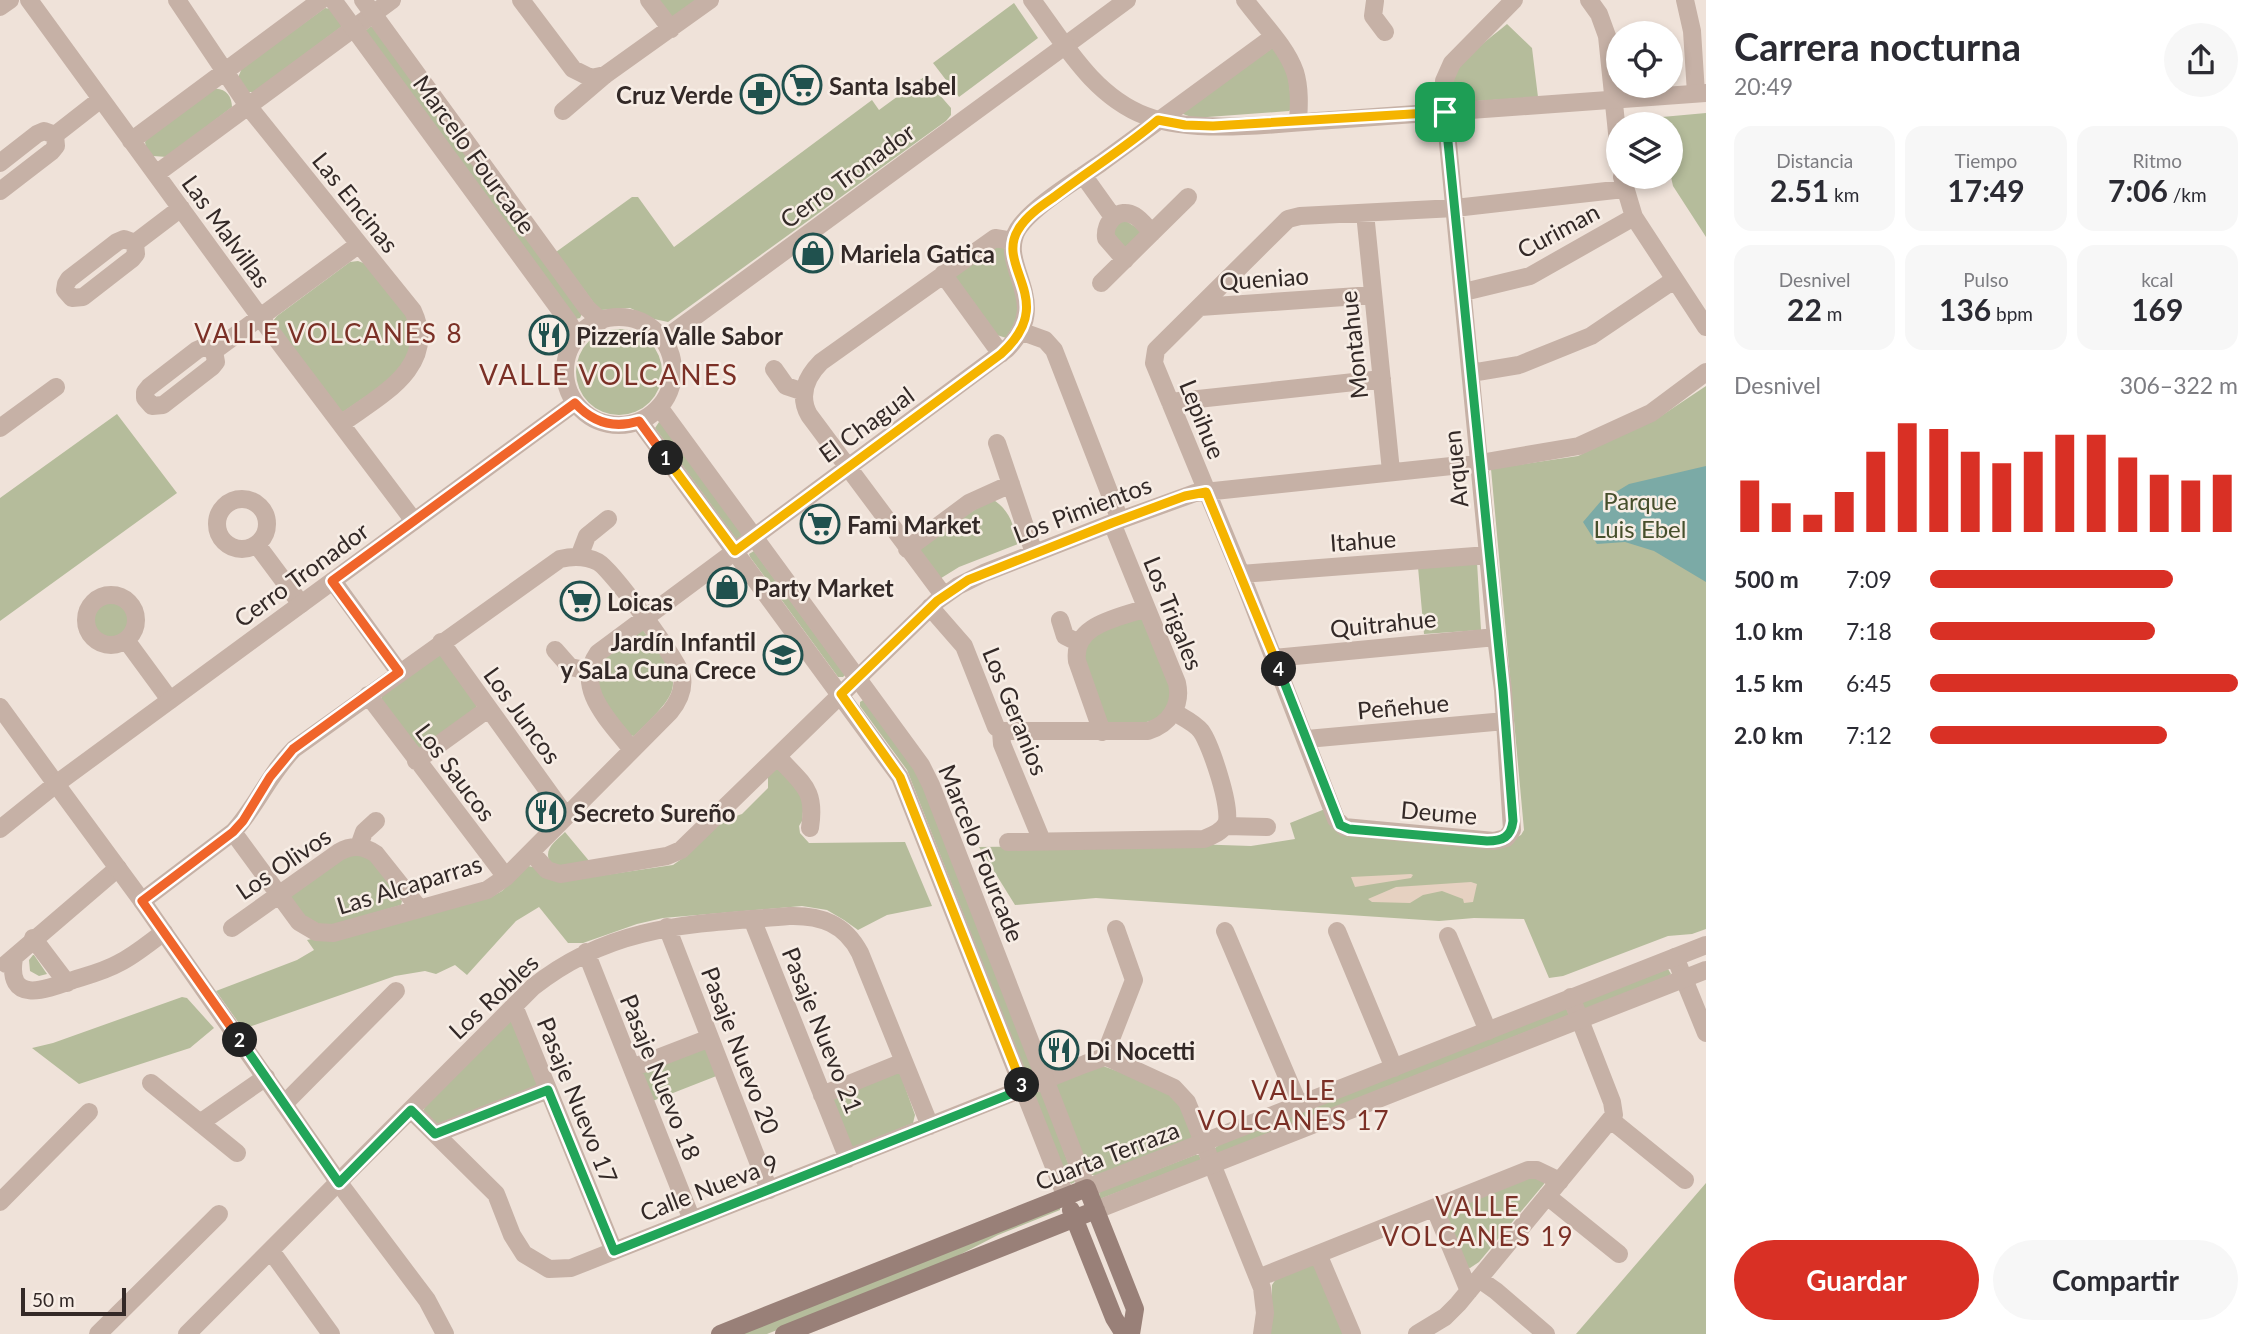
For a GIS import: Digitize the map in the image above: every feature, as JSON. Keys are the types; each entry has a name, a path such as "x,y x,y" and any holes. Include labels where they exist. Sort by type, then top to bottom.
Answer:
{"main road":[{"name":"Cuarta Terraza","path":"720,1334 1087,1188"},
{"name":"Marcelo Fourcade","path":"1087,1188 1135,1309 1131,1334"},
{"name":"Marcelo Fourcade","path":"1066,1197 1114,1318 1124,1334"},
{"name":"Cuarta Terraza","path":"784,1334 1096,1210"}],"street":[{"path":"0,7 10,0"},
{"name":"Las Malvillas","path":"29,0 260,317 414,522"},
{"name":"Las Encinas","path":"177,0 248,106 413,311 421,342 415,361 402,378 341,424"},
{"path":"131,141 321,0"},
{"name":"Marcelo Fourcade","path":"333,0 568,321 577,338"},
{"path":"156,174 353,28 368,7 392,0"},
{"path":"521,0 573,69 591,78 605,75"},
{"path":"649,0 671,29"},
{"path":"563,111 605,75 710,0"},
{"path":"1032,0 1104,91 1135,111 1158,120 1213,126 1701,93 1685,0"},
{"name":"Cerro Tronador","path":"663,340 1128,0"},
{"path":"1245,0 1294,70 1298,122"},
{"path":"1375,0 1373,16 1385,32"},
{"name":"Arquen","path":"1513,821 1444,81 1459,55 1514,0"},
{"path":"1589,0 1599,14 1607,36 1614,112"},
{"name":"Marcelo Fourcade","path":"368,7 587,308 601,321"},
{"path":"774,369 786,386 804,392 808,378 821,362 995,238 1013,241 1028,217 1273,37"},
{"path":"55,135 101,99"},
{"path":"0,163 37,134 44,131 55,135"},
{"path":"0,191 52,151 56,146 55,135"},
{"path":"1083,175 1113,217"},
{"name":"Lepihue","path":"1349,829 1338,822 1241,574 1154,363 1156,350 1288,219 1300,216 1455,208 1606,186"},
{"path":"1625,189 1634,216 1706,327"},
{"path":"1101,283 1188,197"},
{"path":"135,243 181,208"},
{"path":"1125,260 1106,238 1106,227 1113,217 1122,213 1133,215 1152,233"},
{"name":"Montahue","path":"1365,213 1391,471"},
{"name":"Curiman","path":"1464,292 1530,276 1634,216"},
{"name":"El Chagual","path":"590,671 594,659 603,649 1013,343 1026,316 1027,302 1014,256 1013,241"},
{"path":"215,351 358,245"},
{"path":"943,274 1001,354"},
{"path":"1471,373 1519,365 1591,336 1674,281"},
{"name":"Queniao","path":"1200,307 1373,295"},
{"path":"612,318 635,320 655,331 663,340 672,362 671,386 659,407 628,425 604,424 583,412 575,403 566,382 566,359 577,338 587,328 601,321 612,318"},
{"name":"Los Trigales","path":"1020,331 1045,340 1054,349 1146,608 1177,683 1178,698 1174,712"},
{"name":"Los Pimientos","path":"531,852 547,870 560,874 675,853 690,843 937,601 968,580 1034,553 1185,496 1480,463 1579,446 1651,412 1706,372"},
{"path":"1170,402 1382,379"},
{"path":"0,428 56,387"},
{"name":"Los Geranios","path":"804,392 804,402 809,415 908,549 964,646 996,727 1001,731 1002,744 1042,841"},
{"name":"Cerro Tronador","path":"0,829 56,784 575,403"},
{"name":"Marcelo Fourcade","path":"659,407 921,765 1087,1188"},
{"name":"Marcelo Fourcade","path":"639,421 900,777 1066,1197"},
{"path":"997,443 1034,553"},
{"path":"908,549 969,503 1011,484"},
{"path":"142,901 233,832 287,756 552,563 579,556 587,536 608,519"},
{"path":"257,545 301,604"},
{"name":"Itahue","path":"1241,574 1488,555"},
{"name":"Las Alcaparras","path":"233,832 299,922 316,932 333,933 486,890 506,877 675,706 682,680 676,661 603,566 579,556"},
{"path":"332,581 399,672"},
{"path":"1102,732 1077,662 1079,643 1090,629 1146,608"},
{"path":"1060,620 1065,636 1079,643"},
{"name":"Quitrahue","path":"1274,658 1496,637"},
{"path":"126,640 170,700"},
{"name":"Los Juncos","path":"441,642 566,816"},
{"path":"555,650 570,667 590,671 591,693 632,750"},
{"name":"Los Saucos","path":"368,695 506,877"},
{"path":"0,707 142,901 339,1183 427,1300 445,1334"},
{"path":"416,761 488,709"},
{"path":"1001,731 1148,731 1164,723 1174,712 1198,727 1203,735 1226,796 1228,815 1226,825 1213,836 1204,839 1008,842"},
{"name":"Peñehue","path":"1307,739 1504,721"},
{"path":"778,757 812,799 810,828"},
{"path":"359,846 364,832 376,821"},
{"name":"Deume","path":"1349,829 1494,841 1510,835 1513,821"},
{"path":"1226,825 1266,827"},
{"name":"Los Olivos","path":"232,928 344,849 359,846 376,854 419,908"},
{"path":"118,869 7,963 22,988 43,991 119,964 164,932"},
{"name":"Los Robles","path":"187,1334 514,1006 550,974 586,952 614,941 667,927 752,919 808,915 831,922 845,931 860,953 930,1126"},
{"name":"Pasaje Nuevo 21","path":"752,919 848,1159"},
{"name":"Pasaje Nuevo 20","path":"667,927 769,1190"},
{"path":"1116,929 1135,980 1104,1057 1161,1082 1181,1094 1187,1102 1258,1278 1265,1302 1262,1334"},
{"path":"1225,931 1299,1105"},
{"path":"1337,932 1394,1068"},
{"path":"1448,936 1488,1031"},
{"path":"33,939 67,983"},
{"name":"Cuarta Terraza","path":"1087,1188 1706,945"},
{"path":"973,960 995,951"},
{"name":"Pasaje Nuevo 18","path":"586,952 691,1220"},
{"path":"1675,957 1706,1034"},
{"name":"Cuarta Terraza","path":"1096,1210 1706,970"},
{"path":"284,1104 396,990"},
{"path":"1417,1334 1445,1317 1611,1120 1614,1109 1612,1102 1572,998"},
{"name":"Pasaje Nuevo 17","path":"514,1006 614,1251"},
{"path":"632,1068 710,1038"},
{"name":"Calle Nueva 9","path":"411,1110 496,1194 518,1247 533,1262 549,1269 571,1268 1104,1057"},
{"path":"822,1095 903,1062"},
{"path":"200,1123 265,1077"},
{"path":"151,1083 237,1153"},
{"path":"435,1134 548,1090"},
{"path":"0,1202 89,1112"},
{"path":"1611,1120 1685,1180"},
{"path":"1258,1278 1528,1170 1537,1170 1560,1181"},
{"path":"1547,1196 1619,1254"},
{"path":"1436,1209 1474,1285 1496,1291 1546,1334"},
{"path":"98,1334 219,1214"},
{"path":"271,1251 322,1331"},
{"path":"1318,1254 1352,1334"}],"green space":[{"path":"655,0 696,0 669,20"},
{"path":"1014,3 1038,38 959,97 933,63"},
{"path":"325,8 331,9 342,23 341,27 254,92 244,92 237,80 242,68"},
{"path":"1507,24 1532,48 1538,97 1462,102 1453,93 1452,83 1457,72 1465,60"},
{"path":"373,27 582,314 580,318 576,319 365,31"},
{"path":"1271,49 1275,49 1287,66 1292,108 1289,111 1194,118 1183,114 1182,112"},
{"path":"924,77 951,108 951,115 946,121 668,322 630,308 601,310 556,252 632,197 638,197 674,247 872,100 879,110"},
{"path":"213,89 221,89 227,93 232,107 167,157 153,156 146,147 148,137"},
{"path":"1706,113 1706,237 1675,189 1683,189 1683,115"},
{"path":"1120,217 1140,230 1140,234 1125,247 1109,229"},
{"path":"1002,241 1017,287 1019,316 1006,338 997,335 954,283 954,270"},
{"path":"350,262 366,264 407,313 415,340 396,376 343,412 338,411 273,321"},
{"path":"619,329 636,332 650,341 659,355 662,372 659,389 650,403 636,412 619,415 602,412 588,403 579,389 576,372 579,355 588,341 602,332"},
{"name":"Parque Luis Ebel","path":"1706,386 1706,929 1692,934 1668,936 1563,976 1549,978 1524,919 1474,918 1439,921 1096,898 1015,905 979,847 1191,844 1251,846 1295,839 1290,823 1325,809 1336,827 1515,838 1521,835 1524,830 1491,469 1578,456 1661,416"},
{"path":"117,414 177,493 0,621 0,498"},
{"path":"659,422 744,534 737,540 655,428"},
{"path":"992,499 1007,513 1018,544 959,567 938,580 914,548"},
{"path":"754,551 845,675 843,677 838,677 750,557 749,554"},
{"path":"1477,562 1481,630 1424,634 1418,567"},
{"path":"111,600 125,606 131,620 125,634 111,640 97,634 91,620 97,606"},
{"path":"1139,617 1170,684 1170,698 1166,709 1152,720 1108,724 1080,654 1086,638"},
{"path":"642,629 666,663 672,675 673,686 662,707 634,736 627,735 597,696 600,661"},
{"path":"435,654 443,656 477,704 476,710 423,748 415,748 381,701 382,693"},
{"path":"865,699 918,773 1036,1073 1031,1078 1027,1077 907,770 860,706 860,702"},
{"path":"777,768 805,792 799,826 800,833 809,843 905,842 932,906 887,915 858,930 827,910 802,906 663,918 583,943 568,943 539,907 516,921 467,975 455,965 436,974 425,971 395,976 243,1029 216,991 297,960 314,950 307,940 491,897 502,891 528,866 564,881 673,865 690,853 731,812 736,816 742,814 768,788 768,776"},
{"path":"565,832 590,862 560,866 550,862 549,849"},
{"path":"343,855 365,855 402,901 401,905 330,926 311,921 289,895"},
{"path":"33,955 47,974 39,976 30,971 29,960"},
{"path":"1668,969 1671,974 1668,976 1583,1010 1581,1007 1583,1001"},
{"path":"182,997 187,998 214,1028 190,1048 79,1084 32,1048 53,1043"},
{"path":"1566,1008 1569,1015 1216,1154 1215,1148 1219,1145"},
{"path":"511,1021 542,1088 438,1128 423,1111 426,1105"},
{"path":"707,1043 719,1075 650,1102 637,1069"},
{"path":"1100,1065 1151,1083 1178,1099 1193,1137 1095,1176 1090,1174 1055,1084"},
{"path":"898,1067 915,1115 913,1123 849,1150 830,1096"},
{"path":"1042,1091 1075,1182 1071,1184 1034,1096"},
{"path":"1199,1155 1201,1160 1100,1199 1099,1192"},
{"path":"1531,1173 1545,1179 1544,1184 1479,1262 1470,1268 1465,1267 1444,1212"},
{"path":"1706,1183 1706,1334 1576,1334"},
{"path":"1060,1207 1060,1210 998,1235 934,1268 767,1334 742,1334"},
{"path":"1313,1260 1347,1334 1270,1334 1272,1285 1276,1279"}],"shaded area":[{"path":"1411,874 1411,878 1355,887 1351,877"},
{"path":"1471,882 1477,884 1473,902 1464,903 1463,899 1442,891 1423,895 1410,903 1372,902 1368,899 1396,887"}],"water":[{"path":"1706,466 1706,582 1654,551 1625,542 1597,544 1583,522 1601,501 1629,484"}],"place":[{"name":"Santa Isabel","path":"802,85"},
{"name":"Cruz Verde","path":"760,94"},
{"name":"Mariela Gatica","path":"813,253"},
{"name":"Pizzería Valle Sabor","path":"549,335"},
{"name":"Fami Market","path":"820,524"},
{"name":"Party Market","path":"727,587"},
{"name":"Loicas","path":"580,601"},
{"name":"Jardín Infantil y SaLa Cuna Crece","path":"783,655"},
{"name":"Secreto Sureño","path":"546,812"},
{"name":"Di Nocetti","path":"1059,1050"}],"district":[{"name":"VALLE VOLCANES 8","path":"329,333"},
{"name":"VALLE VOLCANES","path":"609,374"},
{"name":"VALLE VOLCANES 17","path":"1294,1105"},
{"name":"VALLE VOLCANES 19","path":"1478,1221"}],"route":[{"path":"1445,112 1503,690 1513,821 1510,835 1500,840 1487,841 1349,829 1340,825 1206,492 1195,493 968,580 937,601 841,694 900,777 1023,1089 614,1251 548,1090 435,1134 411,1110 339,1183 142,901 233,832 280,763 293,749 399,672 332,581 575,403 583,412 604,424 628,425 639,421 735,551 1013,343 1023,325 1027,309 1025,291 1014,256 1013,241 1018,230 1039,208 1158,120 1175,124 1213,126 1445,112"}]}
